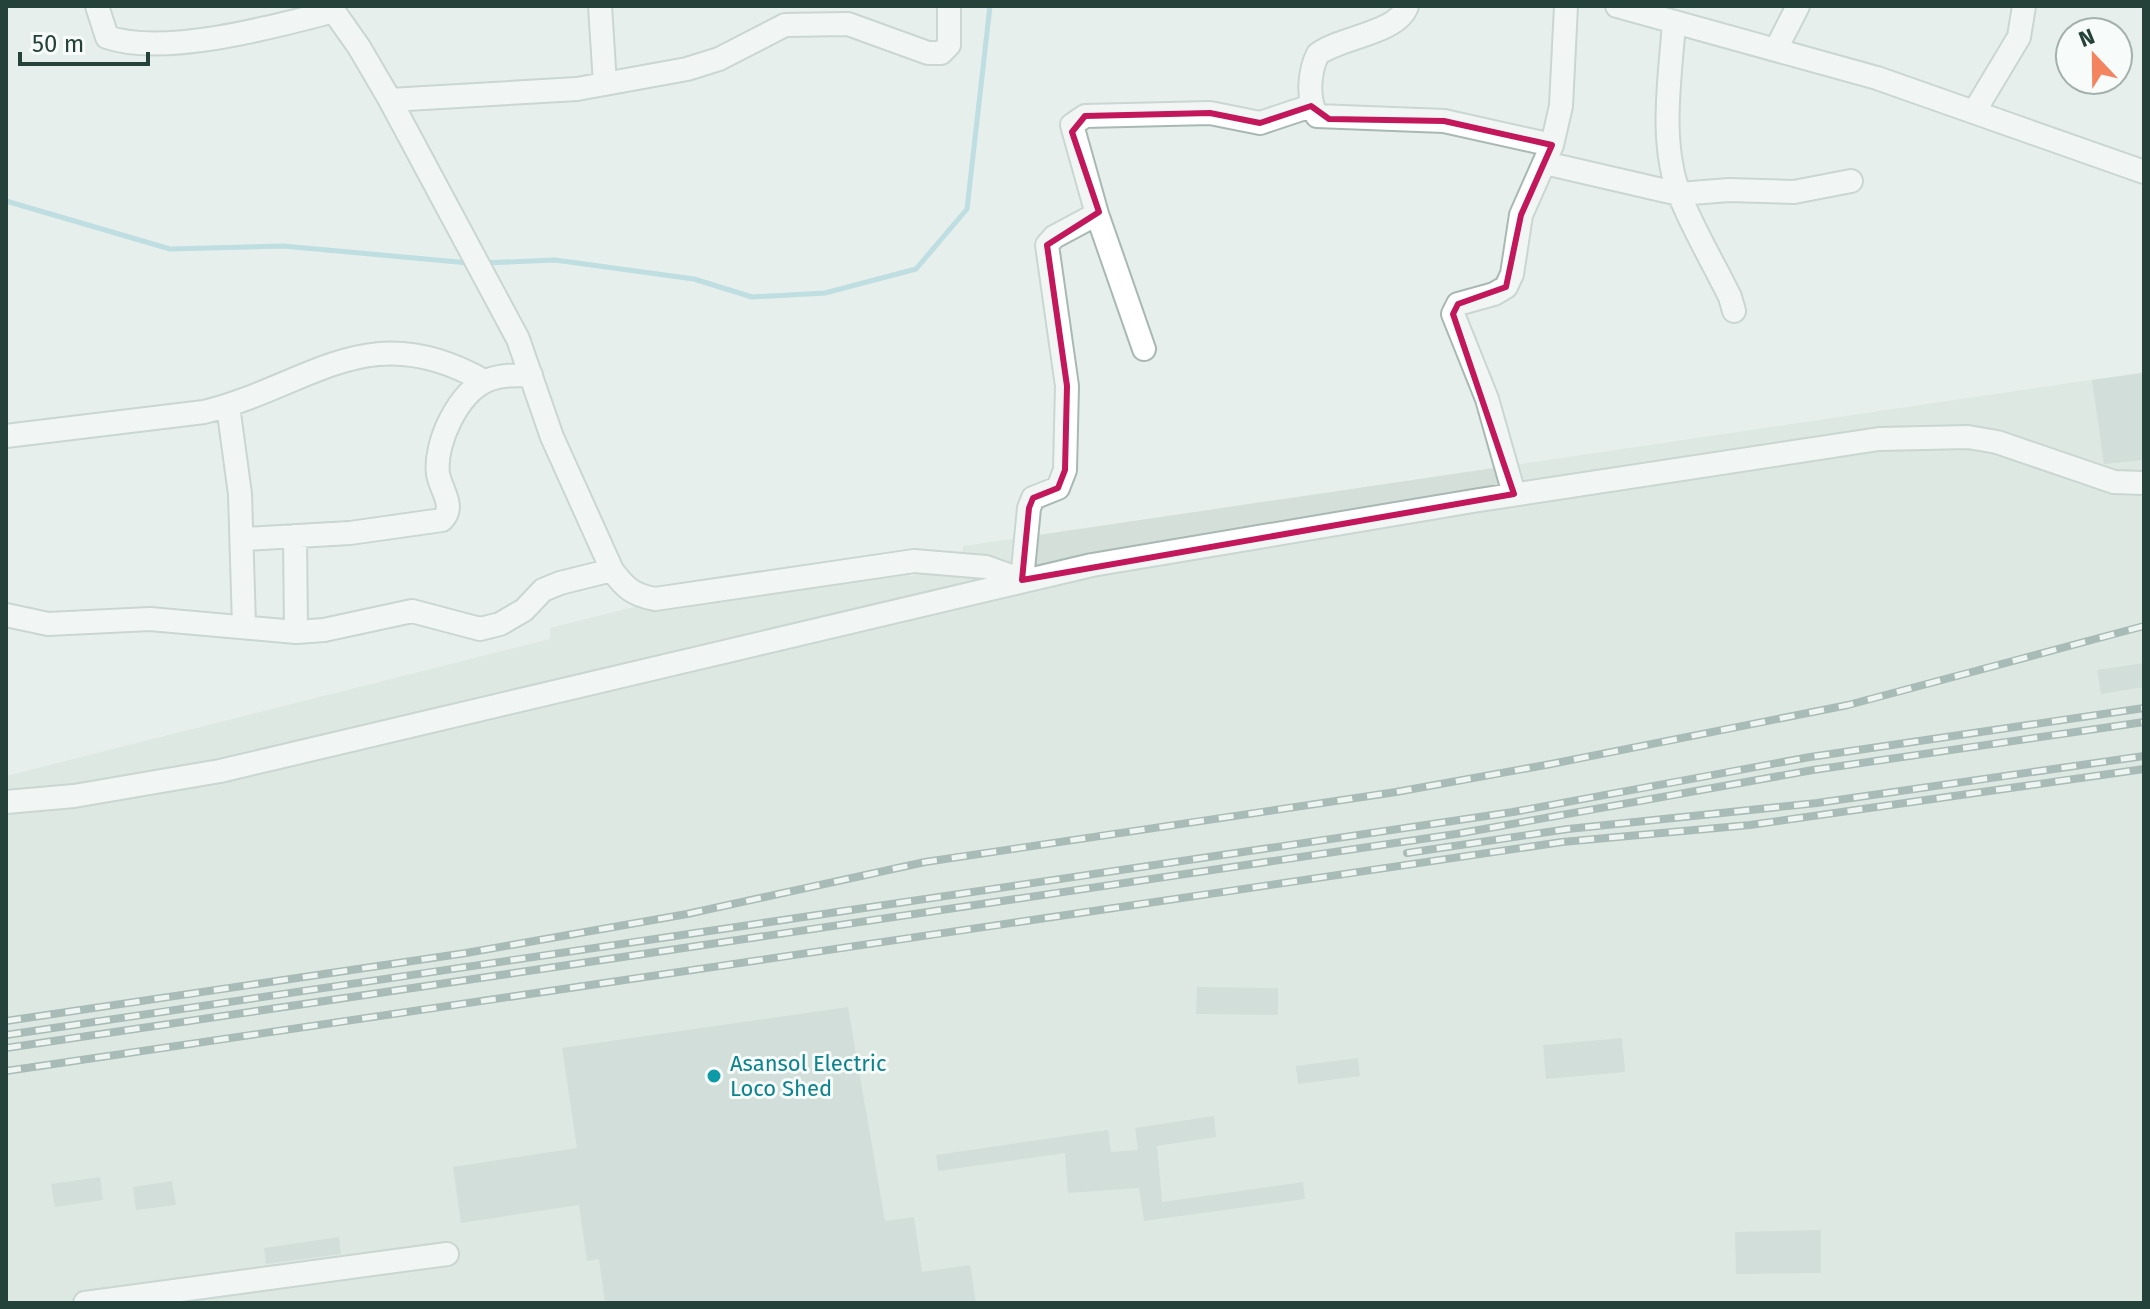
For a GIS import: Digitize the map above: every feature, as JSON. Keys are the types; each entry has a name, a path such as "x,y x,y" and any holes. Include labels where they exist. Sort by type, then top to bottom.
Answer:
{"street":[{"path":"97,6 107,37 161,42 237,35 332,9 390,100 452,221 504,311 531,375 552,437 612,570 625,589 655,599 914,561 986,567 1022,580"},
{"path":"600,6 605,84"},
{"path":"390,100 605,84 703,65 785,25 848,24 928,53 941,53 949,45 949,6"},
{"path":"1407,6 1404,15 1393,23 1318,54 1312,65 1311,106 1317,116 1329,119 1444,121 1679,194 1729,190 1794,192 1851,181"},
{"path":"1514,494 1487,399 1455,326 1453,314 1458,304 1494,294 1506,287 1512,274 1521,215 1549,154 1563,86 1566,6"},
{"path":"1617,6 1776,49 1974,112 2144,172"},
{"path":"1776,49 1798,6"},
{"path":"1974,112 2019,37 2024,6"},
{"path":"1674,23 1668,130 1679,194 1734,311"},
{"path":"1144,349 1072,132 1077,119 1210,113 1260,123 1311,106"},
{"path":"1022,580 1029,508 1033,498 1058,488 1065,470 1067,386 1047,245 1054,237 1097,214"},
{"path":"6,436 228,406 314,368 342,360 401,353 447,363 484,381 531,375"},
{"path":"244,539 350,533 442,520 448,514 449,504 439,476 443,439 469,394 484,381"},
{"path":"228,406 244,539 244,625"},
{"path":"6,802 74,796 220,771 1092,565 1514,494 1879,439 1942,435 1997,442 2114,482 2144,483"},
{"path":"295,536 296,632"},
{"path":"6,615 48,624 150,619 296,632 324,630 412,611 480,629 500,624 524,610 543,590 612,570"},
{"path":"85,1303 447,1254"}],"highlighted area":[{"path":"1311,106 1329,119 1444,121 1552,145 1521,215 1506,287 1458,304 1453,314 1514,494 1022,580 1029,508 1033,498 1058,488 1065,470 1067,386 1047,245 1099,212 1072,132 1085,116 1210,113 1260,123"}],"shaded area":[{"path":"2144,372 2144,1303 6,1303 6,776 550,639 550,628 638,606 894,561 910,576 956,568 964,546"}],"building":[{"path":"2144,373 2144,460 2104,464 2092,380"},
{"path":"2144,663 2144,687 2101,694 2097,670"},
{"path":"1197,987 1278,988 1278,1015 1196,1014"},
{"path":"848,1007 885,1221 914,1217 922,1272 970,1265 976,1303 605,1303 599,1259 587,1261 579,1205 461,1223 453,1167 577,1148 562,1048"},
{"path":"1622,1038 1625,1072 1546,1079 1543,1045"},
{"path":"1358,1058 1360,1076 1298,1084 1296,1066"},
{"path":"1214,1116 1216,1137 1157,1146 1162,1202 1303,1182 1305,1199 1144,1221 1139,1188 1068,1193 1065,1153 938,1171 936,1155 1108,1130 1111,1152 1138,1150 1135,1128"},
{"path":"100,1177 103,1200 55,1207 51,1184"},
{"path":"172,1181 176,1205 136,1210 133,1187"},
{"path":"1821,1230 1821,1273 1736,1274 1735,1232"},
{"path":"339,1237 341,1254 266,1264 264,1248"}],"waterway":[{"path":"483,263 555,260 694,279 752,297 825,293 916,269 967,209 990,6"},
{"path":"6,201 170,249 283,246 469,263"}],"railway":[{"path":"6,1021 466,953 687,914 925,862 1396,792 1551,764 1848,705 2144,626"},
{"path":"6,1035 1513,812 1810,757 2144,708"},
{"path":"6,1048 1456,834 1813,770 2144,722"},
{"path":"1407,853 1568,829 1817,803 2144,756"},
{"path":"6,1071 1562,842 1750,825 2144,769"}],"place":[{"name":"Asansol Electric Loco Shed","path":"714,1076"}]}
